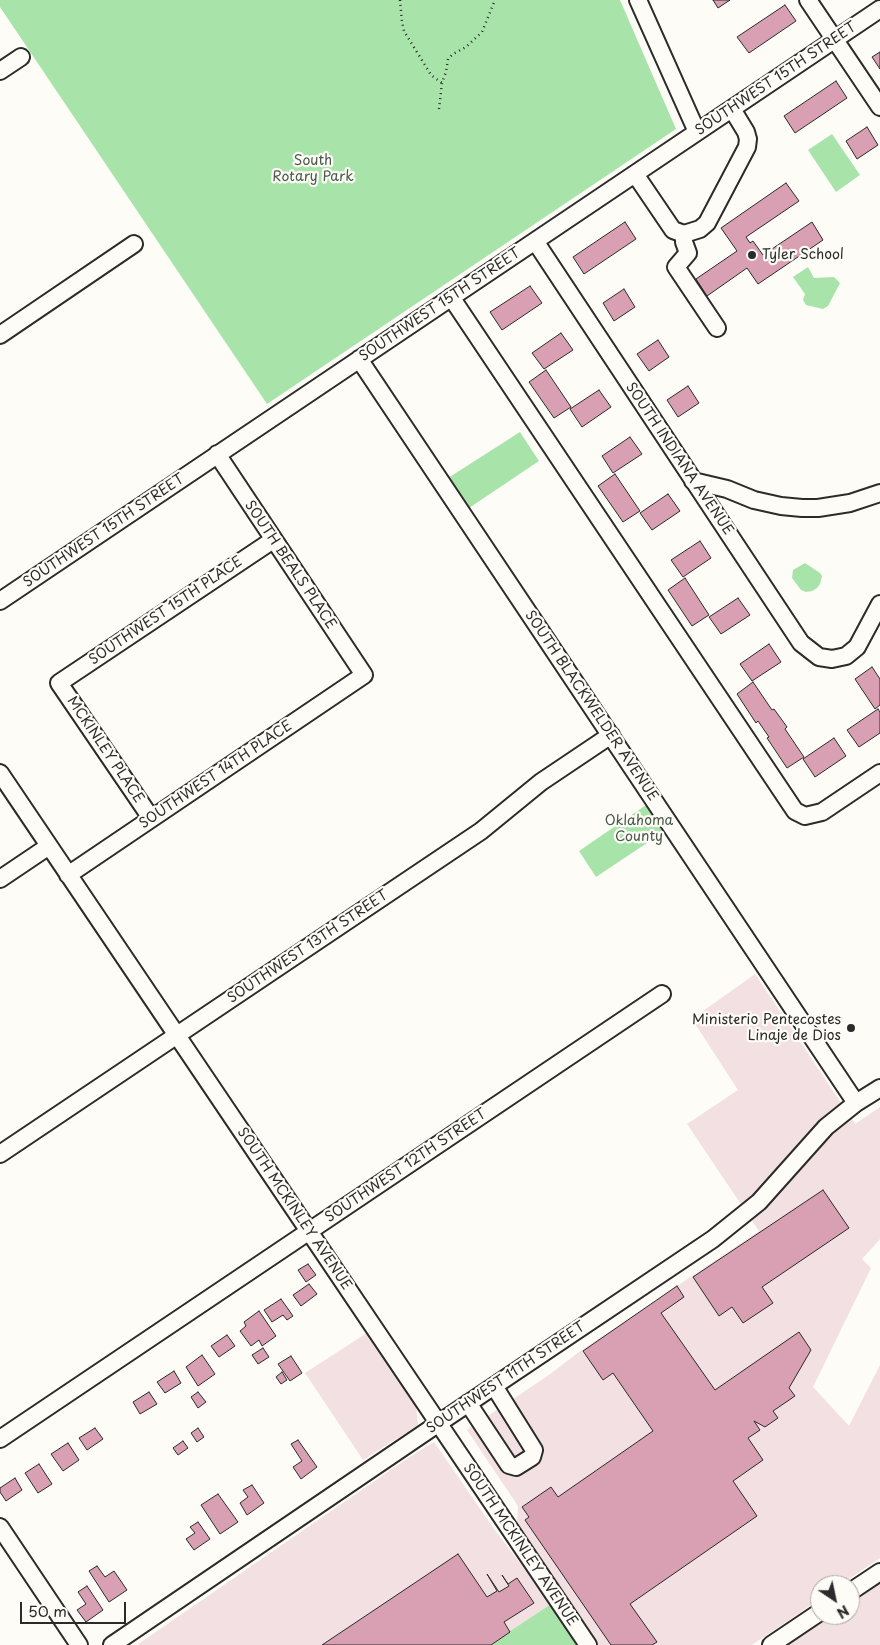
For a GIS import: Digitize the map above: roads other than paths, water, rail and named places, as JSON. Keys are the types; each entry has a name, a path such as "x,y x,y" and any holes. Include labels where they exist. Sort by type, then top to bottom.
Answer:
{"street":[{"path":"638,0 697,132"},
{"path":"808,0 880,107"},
{"name":"SOUTHWEST 15TH STREET","path":"0,601 880,9"},
{"path":"0,71 20,57"},
{"path":"635,174 673,230 684,234 700,229 707,223 748,147 746,132 732,109"},
{"path":"684,234 684,242 688,253 676,267 717,328"},
{"name":"SOUTH INDIANA AVENUE","path":"535,241 801,643 819,657 837,659 846,656 857,647 880,604"},
{"path":"0,335 134,244"},
{"path":"452,297 795,811 805,816 822,812 880,772"},
{"name":"SOUTH BLACKWELDER AVENUE","path":"359,358 856,1103"},
{"name":"SOUTH BEALS PLACE","path":"217,454 364,676"},
{"path":"693,481 781,506 802,508 818,508 844,504 880,493"},
{"name":"SOUTHWEST 15TH PLACE","path":"59,683 273,540"},
{"name":"SOUTHWEST 14TH PLACE","path":"68,875 364,676"},
{"name":"MCKINLEY PLACE","path":"59,683 151,818"},
{"name":"SOUTHWEST 13TH STREET","path":"0,1154 481,831 541,782 611,735"},
{"name":"SOUTH MCKINLEY AVENUE","path":"0,773 588,1645"},
{"path":"0,879 49,846"},
{"name":"SOUTHWEST 12TH STREET","path":"0,1439 662,994"},
{"name":"SOUTHWEST 11TH STREET","path":"112,1645 438,1423 714,1239 759,1202 826,1127 856,1103 880,1088"},
{"path":"468,1403 509,1465 516,1467 532,1457 534,1450 494,1386"},
{"path":"0,1527 79,1645"},
{"path":"860,1585 880,1572"},
{"path":"770,1645 810,1619"}],"place":[{"name":"Tyler School","path":"752,255"},
{"name":"Ministerio Pentecostes Linaje de Dios","path":"851,1028"}],"park label":[{"name":"South Rotary Park","path":"313,170"},
{"name":"Oklahoma County","path":"639,830"}]}
